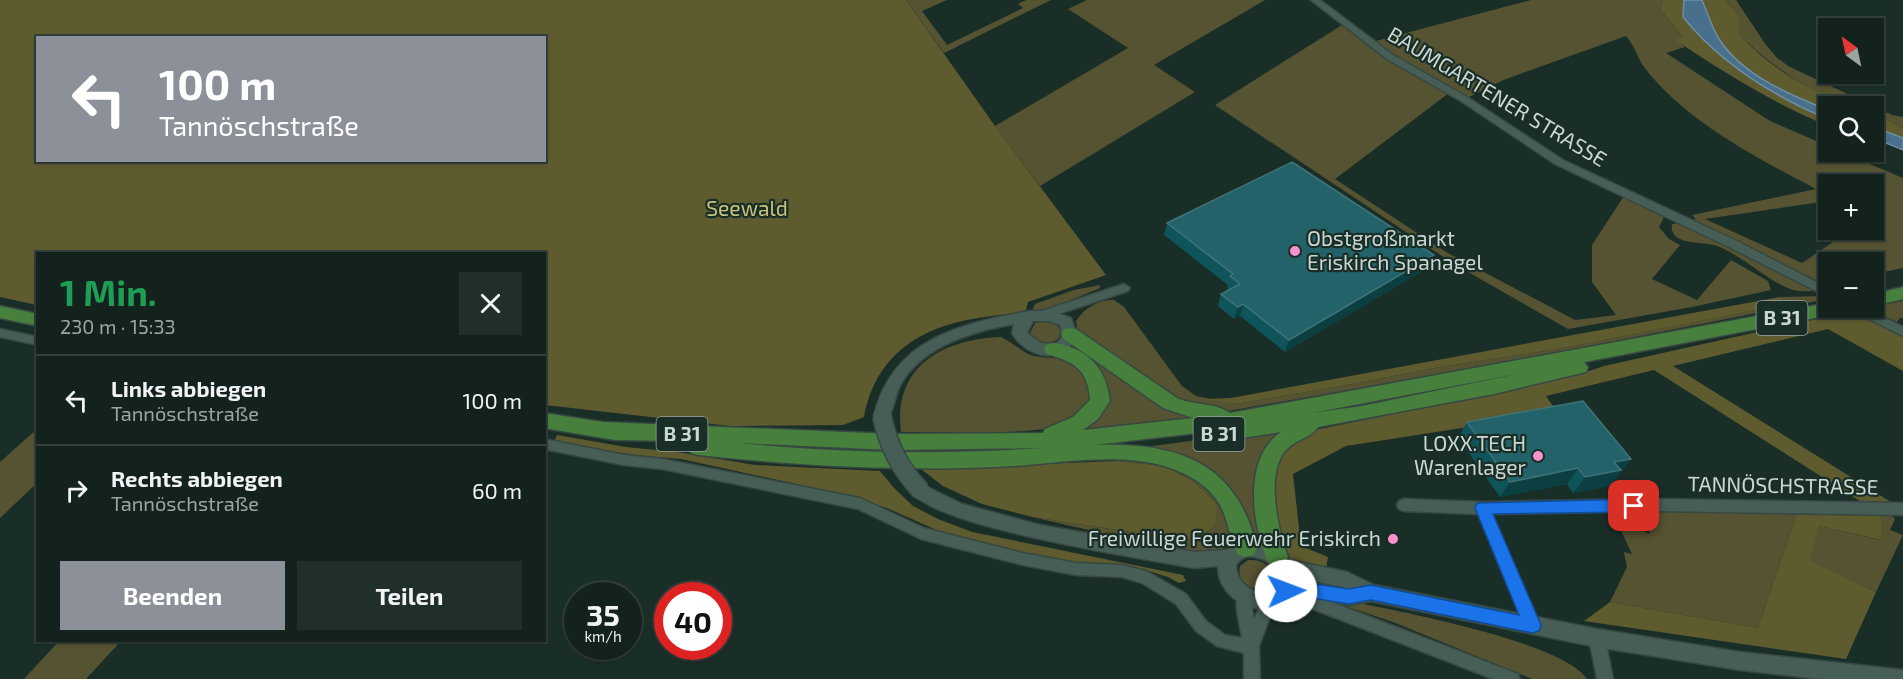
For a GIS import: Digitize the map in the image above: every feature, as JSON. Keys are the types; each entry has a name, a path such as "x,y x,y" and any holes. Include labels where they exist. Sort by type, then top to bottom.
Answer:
{"main road":[{"path":"1884,298 1903,294"},
{"name":"B 31","path":"603,430 892,442 1064,440 1216,423 1818,311"},
{"path":"0,312 36,320"},
{"path":"1068,329 1143,386 1186,410 1224,416 1278,411"},
{"name":"B 31","path":"546,420 699,447 821,458 937,460 1076,454 1362,413 1494,387 1671,347 1729,329"},
{"path":"983,440 1042,436 1059,432 1075,426 1094,412 1100,401 1097,378 1079,359 1066,352 1053,349"},
{"path":"1281,562 1271,544 1263,490 1263,471 1272,450 1288,436 1299,431 1362,413"},
{"path":"1076,454 1126,454 1161,458 1202,474 1221,490 1238,513 1235,560"}],"street":[{"name":"BAUMGARTENER STRASSE","path":"1316,0 1390,57 1464,99 1559,162 1818,288"},
{"path":"1124,288 1046,314 985,324 954,334 922,350 903,368 889,389 882,416 888,445 906,476 921,491 954,508 1040,532 1194,560 1235,560 1259,549 1281,562 1347,580 1371,592 1596,638 1740,661 1903,679"},
{"path":"954,334 1001,333 1023,340 1038,349 1053,349 1065,343 1068,329 1080,303"},
{"path":"1046,314 1056,316 1068,329"},
{"path":"1023,340 1020,326 1028,317"},
{"path":"1876,318 1902,331"},
{"path":"0,333 36,341"},
{"path":"546,444 624,460 662,464 860,504 921,532 1023,559 1076,569 1122,572 1146,577 1181,599 1201,626 1222,641 1252,647"},
{"name":"TANNÖSCHSTRASSE","path":"1404,505 1483,508 1655,505 1903,509"},
{"path":"1483,508 1532,625"},
{"path":"1235,560 1233,586 1244,596 1258,601 1279,598 1288,587 1289,578 1281,562"},
{"path":"1288,587 1349,597 1371,592"},
{"path":"1244,596 1254,662 1252,679"},
{"path":"1252,647 1269,601"},
{"path":"1302,603 1312,602 1512,679"},
{"path":"1596,638 1605,679"}],"shaded area":[{"path":"906,0 947,0 922,11 947,45 1023,8 1018,4 1026,0 1051,0 944,53"},
{"path":"1087,0 1265,0 1154,65 1195,92 1040,186 995,126 1128,48 1068,9"},
{"path":"1531,0 1663,0 1660,9 1682,36 1676,40 1685,47 1666,53 1770,121 1818,142 1818,162 1865,162 1903,178 1903,268 1884,272 1884,252 1818,252 1836,240 1884,240 1884,174 1818,174 1818,202 1705,219 1802,263 1818,252 1818,281 1692,220 1696,219 1692,215 1816,189 1746,151 1701,121 1661,86 1644,67 1626,36 1506,79 1467,98 1407,65 1372,42"},
{"path":"1725,0 1736,0 1777,58 1818,80 1818,84 1826,84 1852,96 1824,96 1777,67 1739,34 1739,16"},
{"path":"1342,25 1389,59 1449,93 1335,179 1446,252 1575,320 1616,315 1592,282 1592,245 1624,196 1661,214 1664,217 1659,227 1669,239 1680,245 1652,279 1697,300 1731,260 1768,281 1771,290 1568,329 1454,264 1215,105"},
{"path":"1884,111 1903,117 1903,128 1884,118"},
{"path":"1680,223 1814,291 1790,289 1727,250 1675,236 1672,224"},
{"path":"1100,285 1100,288 1052,308 1032,311 1035,304 1074,290"},
{"path":"1818,296 1818,301 1502,363 1228,411 1195,409 1174,400 1078,335 1076,321 1092,305 1114,300 1124,307 1182,386 1196,396 1236,404 1440,367 1564,348 1785,304 1780,297"},
{"path":"1903,301 1903,318 1897,322 1884,316 1884,305"},
{"path":"1045,321 1056,324 1061,331 1059,338 1055,341 1039,342 1030,333 1035,323"},
{"path":"1001,337 1028,354 1068,361 1082,370 1092,387 1092,397 1088,407 1081,415 1060,426 1016,432 901,432 901,409 905,390 914,373 926,360 960,343"},
{"path":"1080,349 1197,419 1076,434 1092,424 1103,410 1076,351"},
{"path":"1290,428 1261,455 1257,469 1261,534 1254,533 1238,499 1213,473 1181,456 1145,447"},
{"path":"36,430 36,484 0,518 0,462"},
{"path":"1159,460 1180,468 1223,498 1235,538 1224,549 1211,553 1184,552 1032,517 1175,539 1200,537 1217,504 1193,481 1164,466 1117,461"},
{"path":"1658,510 1798,510 1758,628 1610,602 1627,567 1624,552 1632,554 1614,516 1649,534"},
{"path":"1882,512 1890,514 1895,519 1890,530 1903,535 1876,592 1809,562 1819,526 1880,540"},
{"path":"1248,560 1262,562 1271,570 1274,578 1268,588 1251,588 1243,582 1239,572 1240,566"},
{"path":"1324,596 1506,638 1570,664 1587,679 1532,679 1393,622 1324,599"},
{"path":"58,642 120,642 86,679 24,679"}],"green space":[{"name":"Seewald","path":"0,0 906,0 995,126 1106,275 1028,302 1026,310 962,321 923,335 891,359 870,395 864,417 843,425 730,426 546,405 546,252 36,252 36,305 0,297"},
{"path":"1663,0 1684,0 1683,17 1714,50 1768,89 1818,114 1818,122 1750,87 1675,40 1682,36 1660,9"},
{"path":"1702,0 1725,0 1739,16 1739,34 1751,46 1792,78 1826,96 1818,96 1818,106 1768,82 1740,63 1729,52 1712,25"},
{"path":"1884,118 1903,128 1903,138 1884,131"},
{"path":"1780,297 1786,304 1564,348 1440,367 1236,404 1206,399 1231,398"},
{"path":"1821,318 1866,318 1903,337 1903,371 1828,329 1673,366 1894,504 1866,505 1654,370 1546,396 1558,413 1346,446 1293,474 1301,546 1328,557 1326,569 1295,563 1288,558 1276,542 1274,458 1310,431 1510,390 1577,375 1604,366"},
{"path":"557,435 755,465 880,471 913,506 938,519 972,532 1183,575 1186,581 1179,583 1142,569 1080,564 1027,553 939,531 887,508 843,494 681,459 634,455 554,442"},
{"path":"1117,461 1164,466 1193,481 1217,504 1215,524 1200,537 1176,539 1032,517 982,504 943,486 921,469"},
{"path":"1798,510 1882,512 1881,540 1819,526 1810,561 1876,592 1846,659 1584,621 1610,602 1758,628"}],"water":[{"path":"1684,0 1702,0 1719,39 1740,63 1768,82 1818,106 1818,114 1768,89 1731,64 1714,50 1683,17"},
{"path":"1884,131 1903,138 1903,150 1884,142"}],"building":[{"name":"Obstgroßmarkt Eriskirch Spanagel","path":"1292,162 1434,255 1289,340 1243,304 1238,307 1221,294 1240,284 1230,276 1233,274 1167,223"},
{"name":"LOXX.TECH Warenlager","path":"1583,401 1631,459 1614,462 1621,470 1585,477 1578,468 1510,482 1467,422"}],"place":[{"name":"Obstgroßmarkt Eriskirch Spanagel","path":"1295,251"},
{"name":"LOXX.TECH Warenlager","path":"1538,456"},
{"name":"Freiwillige Feuerwehr Eriskirch","path":"1393,539"}],"route":[{"path":"1286,591 1288,587 1349,597 1371,592 1532,625 1483,508 1634,506"}]}
